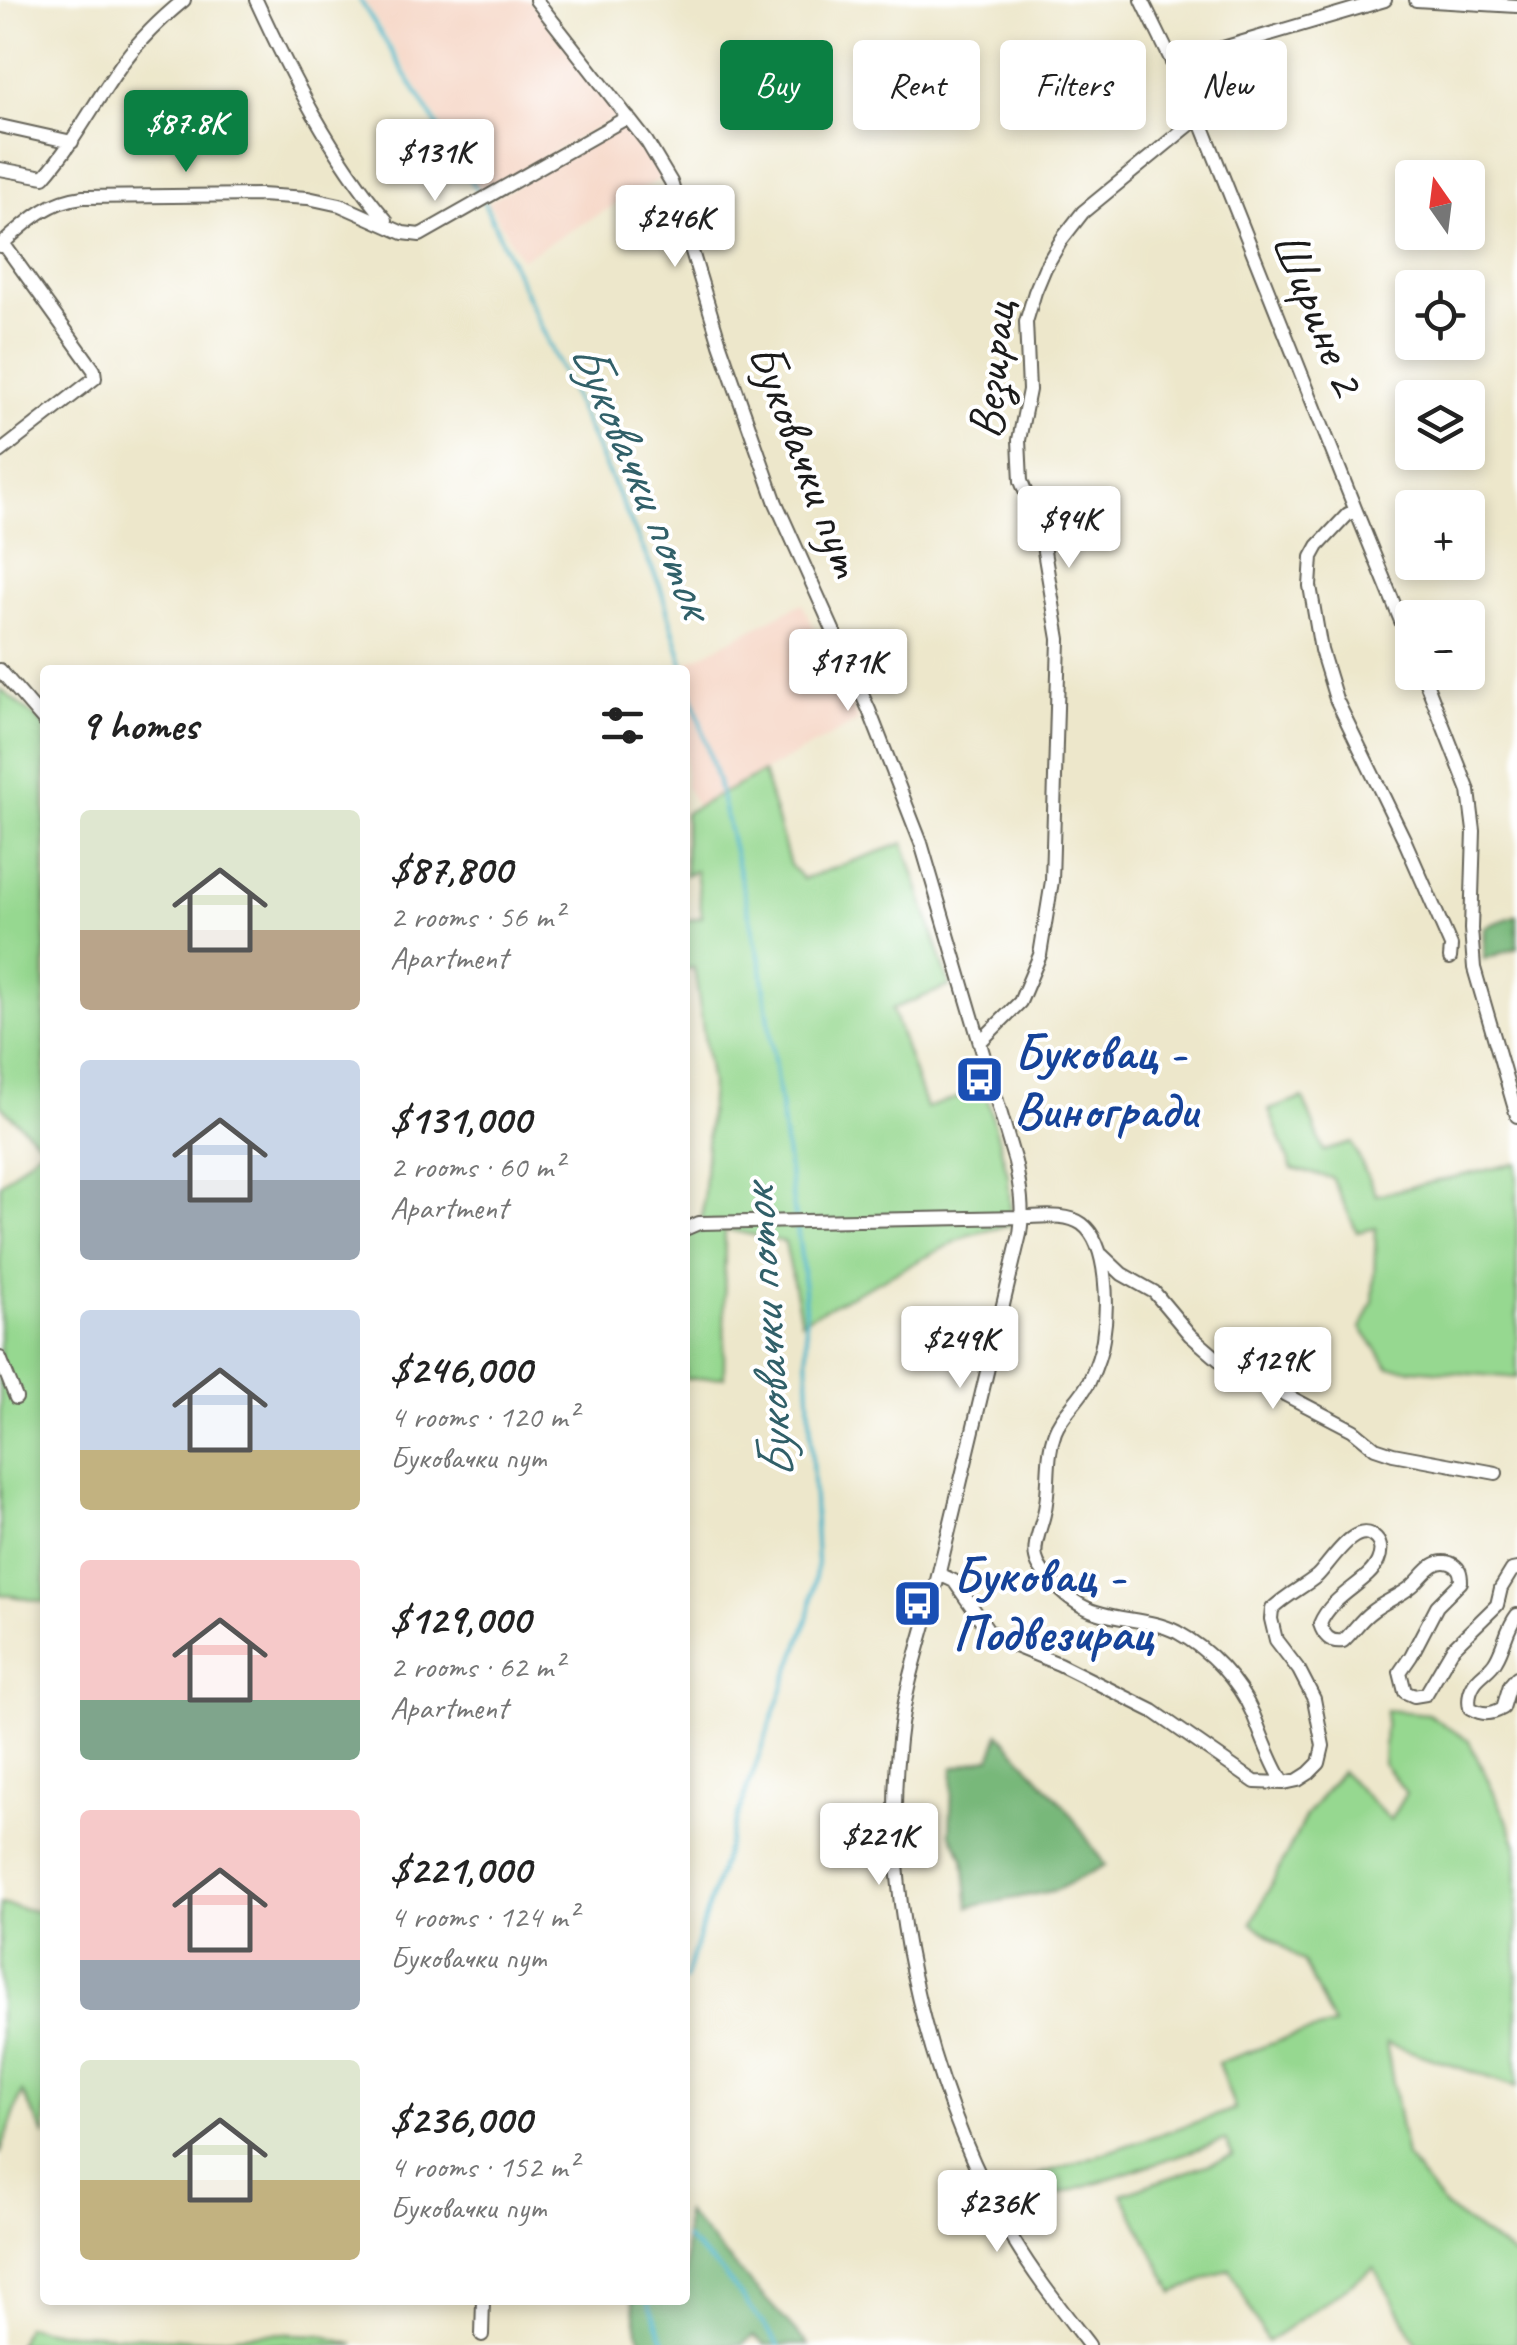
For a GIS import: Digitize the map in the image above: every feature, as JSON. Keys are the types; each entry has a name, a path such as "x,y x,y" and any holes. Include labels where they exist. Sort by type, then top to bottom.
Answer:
{"street":[{"path":"0,169 44,177 72,142 126,58 184,0"},
{"path":"256,0 284,61 366,196 390,226"},
{"name":"Буковачки пут","path":"536,0 658,158 678,197 714,326 776,503 857,681 921,843 1016,1162 1023,1217 939,1574 906,1695 896,1771 897,1856 913,1970 925,2023 960,2132 1016,2245 1089,2345"},
{"path":"1142,0 1166,50"},
{"path":"1250,40 1385,0"},
{"path":"1416,0 1517,6"},
{"path":"0,452 95,378 94,370 2,245 44,209 68,199 83,198 284,196 340,205 403,232 426,234 628,117"},
{"path":"0,126 72,142"},
{"name":"Везирац","path":"980,1042 1020,1002 1040,955 1052,881 1059,639 1040,528 1021,482 1019,440 1029,390 1026,322 1045,268 1083,212 1183,130"},
{"name":"Ширине 2","path":"1204,130 1395,606"},
{"path":"1356,511 1348,514 1312,557 1310,586 1321,650 1336,700 1404,840 1450,946 1450,958"},
{"path":"0,670 40,716"},
{"path":"1429,690 1469,791 1474,830 1474,968 1517,1116"},
{"path":"690,1228 699,1223 1052,1216 1082,1224 1102,1255 1106,1312 1103,1341 1087,1386 1054,1434 1036,1560 1044,1575 1067,1596 1096,1612 1144,1620 1177,1632 1221,1665 1252,1712 1271,1763 1284,1783"},
{"path":"1102,1255 1122,1274 1154,1292 1190,1335 1219,1360 1341,1423 1375,1448 1496,1473"},
{"path":"0,1358 16,1398"},
{"path":"939,1574 954,1581 988,1630 1000,1640 1059,1664 1153,1711 1255,1782 1284,1783 1309,1773 1319,1763 1322,1746 1314,1699 1273,1630 1272,1608 1286,1595 1316,1576 1354,1536 1374,1536 1381,1550 1375,1568 1330,1605 1320,1624 1328,1638 1343,1641 1362,1620 1410,1588 1431,1566 1449,1562 1456,1567 1461,1582 1438,1606 1400,1672 1401,1686 1414,1696 1426,1694 1453,1648 1497,1605 1506,1579 1517,1569"},
{"path":"1517,1615 1509,1625 1496,1660 1475,1681 1468,1700 1470,1708 1491,1715 1503,1708 1517,1676"},
{"path":"482,2335 483,2305"}],"shaded area":[{"path":"364,0 529,0 620,115 482,192"},
{"path":"625,123 662,178 521,259 488,202"},
{"path":"802,603 859,721 697,807 690,795 690,665 683,665"}],"green space":[{"path":"0,689 40,721 40,1143 0,1105"},
{"path":"763,772 790,865 803,879 904,843 950,986 892,1009 926,1108 985,1089 1008,1175 1011,1218 1010,1225 969,1235 801,1321 785,1242 725,1229 724,1377 690,1379 690,1232 701,1231 711,1085 694,968 690,968 690,920 702,917 696,871 690,873 690,810"},
{"path":"1517,915 1517,948 1484,959 1485,927"},
{"path":"1303,1098 1324,1151 1352,1143 1376,1195 1517,1163 1517,1378 1389,1367 1361,1328 1373,1302 1376,1228 1357,1232 1332,1178 1292,1169 1269,1110"},
{"path":"40,1149 40,1601 0,1594 0,1184"},
{"path":"1386,1710 1428,1714 1469,1741 1517,1846 1517,2087 1386,2043 1406,2157 1445,2207 1517,2258 1517,2345 1418,2345 1374,2268 1267,2342 1230,2269 1174,2293 1122,2194 1233,2156 1225,2140 1002,2211 994,2190 1235,2109 1218,2063 1334,2026 1304,1963 1252,1923 1306,1816 1341,1771 1390,1820 1406,1793 1383,1763"},
{"path":"999,1733 1067,1809 1105,1865 1057,1890 969,1907 964,1858 950,1833 953,1768 991,1757"},
{"path":"0,1904 40,1912 40,2126 22,2092 0,2155"},
{"path":"690,2217 808,2345 765,2345 753,2336 742,2345 644,2345 633,2305 690,2305"},
{"path":"26,2326 57,2332 198,2340 266,2333 320,2335 355,2345 17,2345"}],"waterway":[{"name":"Буковачки поток","path":"360,0 483,200 660,586 684,665"},
{"name":"Буковачки поток","path":"690,688 717,779 762,969 795,1218"},
{"name":"Буковачки поток","path":"690,1964 733,1829 809,1616 817,1564 803,1271 797,1227"},
{"name":"Буковачки поток","path":"690,2243 723,2273 779,2345"},
{"path":"649,2305 666,2345"}],"place":[{"name":"Буковац - Виногради","path":"979,1080"},
{"name":"Буковац - Подвезирац","path":"918,1603"}]}
